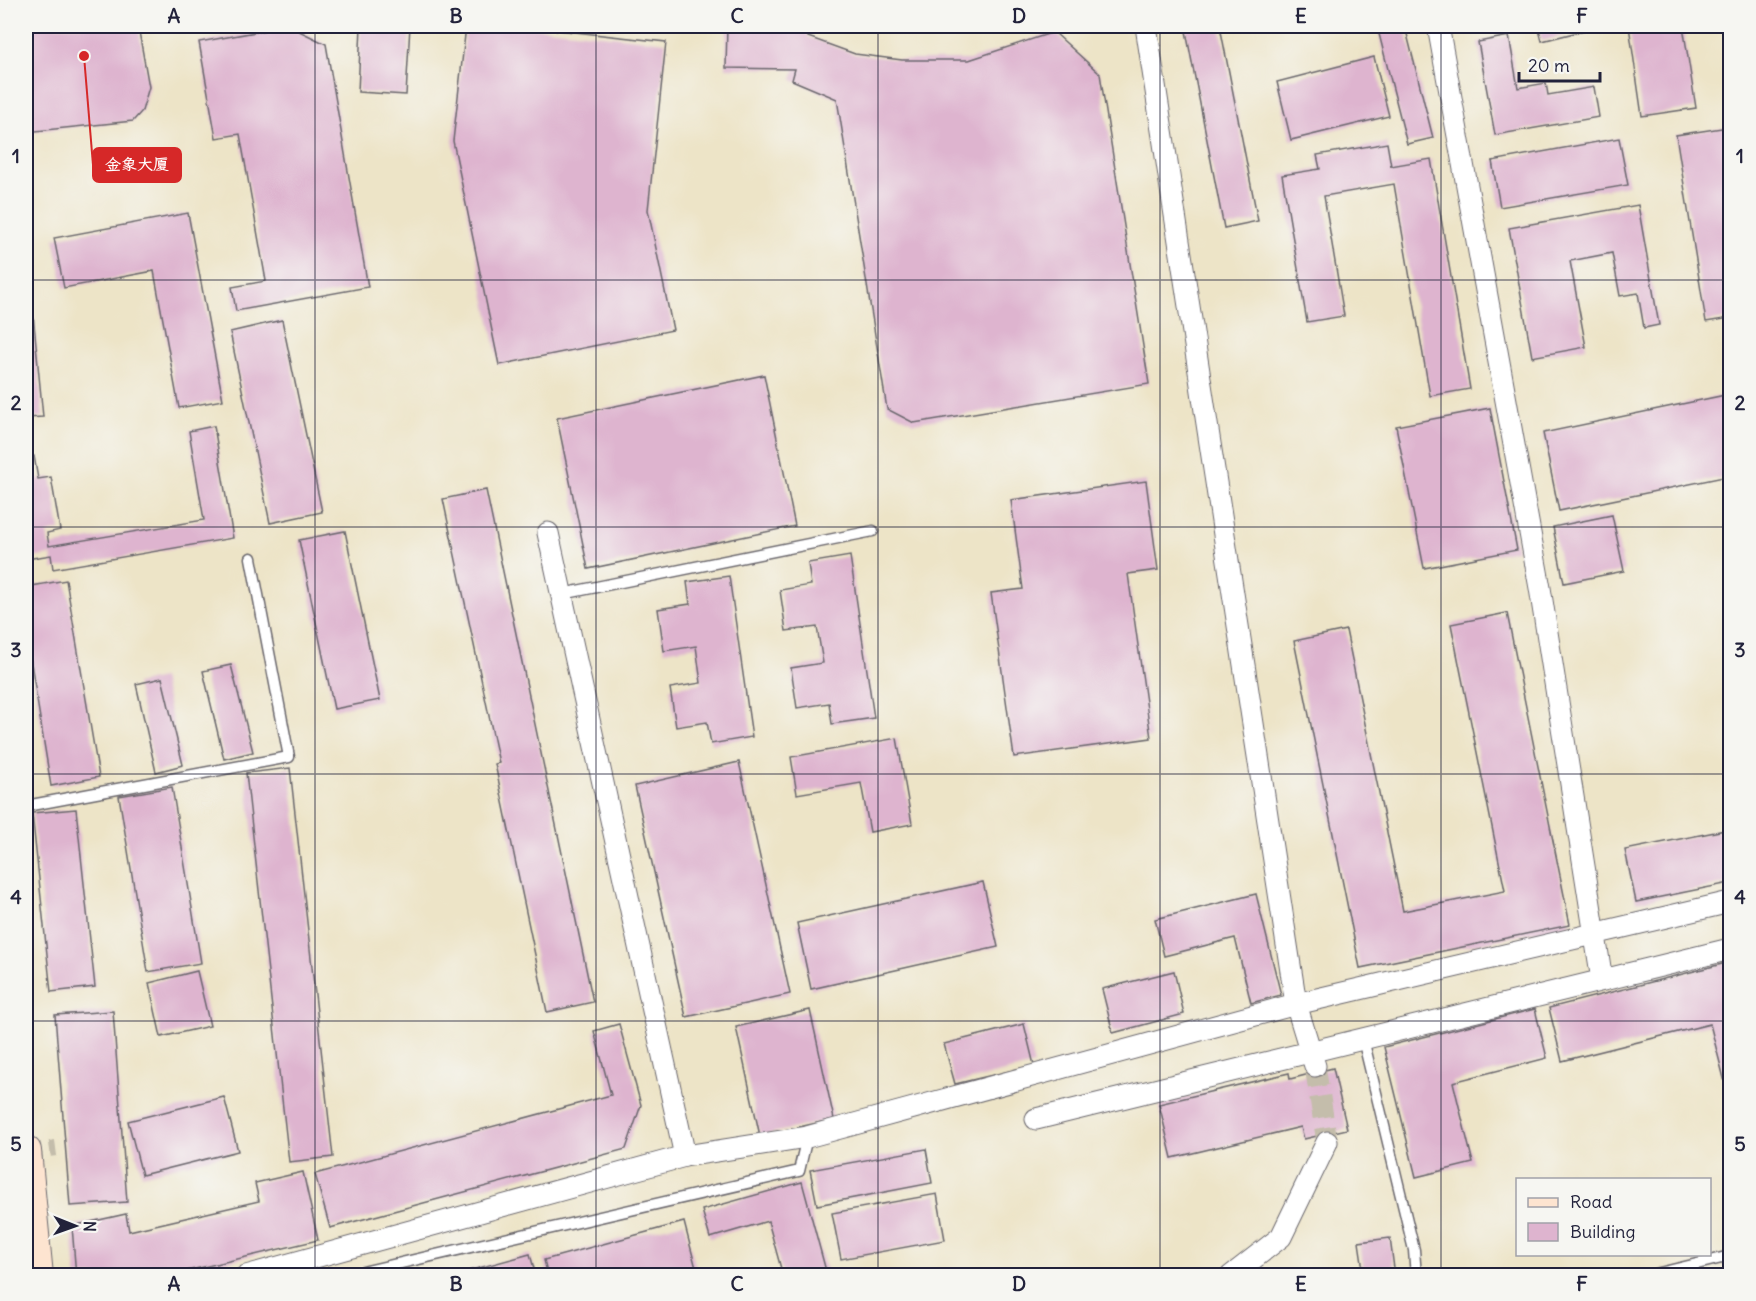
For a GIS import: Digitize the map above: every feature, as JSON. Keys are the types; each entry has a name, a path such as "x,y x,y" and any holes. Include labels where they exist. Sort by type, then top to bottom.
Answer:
{"main road":[{"path":"26,1151 38,1275"}],"street":[{"path":"1146,26 1296,1004 1313,1059"},
{"path":"1438,26 1540,588 1602,980"},
{"path":"548,533 685,1156"},
{"path":"246,1275 685,1156 807,1137 1296,1004 1731,902"},
{"path":"1036,1119 1313,1059 1363,1040 1731,949"},
{"path":"1231,1275 1281,1237 1327,1142"}],"lane":[{"path":"562,594 873,531"},
{"path":"26,806 289,757 251,558"},
{"path":"1363,1040 1414,1250 1416,1275"},
{"path":"345,1275 799,1171 807,1137"},
{"path":"1647,1275 1731,1256"}],"building":[{"path":"26,26 138,26 149,87 142,111 133,121 26,132"},
{"path":"289,26 326,44 368,287 236,311 232,287 266,281 240,134 216,138 199,42"},
{"path":"361,26 410,26 406,95 358,92"},
{"path":"466,26 520,26 666,42 648,210 673,330 499,365 453,141"},
{"path":"727,26 808,26 808,37 855,54 902,60 969,60 1054,32 1100,74 1149,384 914,423 887,409 837,99 792,80 795,69 726,68"},
{"path":"1185,26 1220,26 1258,221 1224,228"},
{"path":"1377,26 1405,26 1433,138 1407,144"},
{"path":"1538,26 1602,26 1542,41"},
{"path":"1629,26 1683,26 1696,108 1642,116"},
{"path":"1509,36 1518,88 1546,83 1548,95 1594,87 1599,117 1495,135 1478,42"},
{"path":"1374,57 1389,116 1291,140 1277,82"},
{"path":"1728,127 1730,144 1730,318 1706,322 1676,135"},
{"path":"1619,138 1628,185 1500,207 1492,161"},
{"path":"1387,143 1391,166 1431,159 1470,389 1430,396 1394,184 1324,196 1344,316 1307,322 1282,175 1320,169 1317,155"},
{"path":"1638,205 1659,325 1644,328 1638,293 1620,296 1612,253 1570,261 1586,347 1532,357 1509,228"},
{"path":"188,213 223,400 179,408 154,271 64,288 54,238"},
{"path":"26,241 43,417 26,418"},
{"path":"282,320 322,512 270,523 230,332"},
{"path":"764,375 795,526 588,569 557,418"},
{"path":"1730,394 1730,481 1728,476 1559,511 1543,433"},
{"path":"1490,408 1517,550 1424,568 1396,426"},
{"path":"214,426 233,538 53,569 51,555 26,559 26,457 34,456 38,479 51,477 60,530 47,533 49,546 204,520 189,431"},
{"path":"1146,481 1158,570 1128,574 1151,738 1014,757 991,593 1023,589 1011,500"},
{"path":"486,490 593,1002 547,1012 495,764 499,763 443,499"},
{"path":"1612,515 1624,571 1564,583 1553,527"},
{"path":"345,531 380,700 334,709 299,540"},
{"path":"850,556 874,718 832,724 829,703 797,708 791,668 823,663 817,627 786,631 780,590 811,585 808,563"},
{"path":"729,576 752,737 711,744 707,722 676,727 670,688 701,683 696,646 664,651 658,609 690,604 687,582"},
{"path":"66,580 99,777 51,786 26,632 26,587"},
{"path":"1507,613 1570,925 1360,968 1294,641 1346,630 1403,911 1505,891 1451,624"},
{"path":"231,665 253,752 224,759 203,671"},
{"path":"162,678 183,765 156,772 136,684"},
{"path":"897,738 912,824 870,832 861,783 797,794 791,757"},
{"path":"739,762 790,994 686,1017 635,786"},
{"path":"290,768 333,1157 289,1162 246,773"},
{"path":"172,787 201,963 148,972 119,796"},
{"path":"76,809 95,987 51,992 32,813"},
{"path":"1730,829 1730,883 1636,902 1625,850"},
{"path":"983,882 998,947 811,989 797,923"},
{"path":"1256,894 1281,995 1251,1003 1235,938 1164,956 1155,919"},
{"path":"1730,962 1730,1102 1710,1024 1562,1061 1549,1008"},
{"path":"197,971 210,1026 161,1037 149,983"},
{"path":"1174,971 1184,1014 1113,1033 1102,989"},
{"path":"1535,1009 1547,1058 1453,1082 1473,1163 1416,1177 1384,1047"},
{"path":"810,1010 834,1119 760,1136 736,1027"},
{"path":"113,1011 127,1202 70,1206 55,1015"},
{"path":"619,1024 641,1105 626,1149 330,1228 315,1174 611,1095 594,1031"},
{"path":"1024,1024 1034,1065 955,1084 944,1044"},
{"path":"1333,1068 1347,1129 1304,1139 1301,1127 1172,1158 1159,1104 1289,1073 1290,1079"},
{"path":"224,1097 238,1151 142,1175 128,1121"},
{"path":"926,1149 932,1183 817,1205 810,1170"},
{"path":"303,1172 318,1240 165,1276 76,1276 72,1226 126,1214 129,1231 259,1201 255,1183"},
{"path":"802,1182 826,1271 810,1276 783,1276 768,1221 710,1238 702,1210"},
{"path":"937,1194 945,1240 841,1259 832,1213"},
{"path":"684,1222 698,1276 548,1276 544,1260"},
{"path":"1390,1238 1395,1276 1364,1276 1359,1242"},
{"path":"530,1254 536,1276 453,1276 453,1275"}],"tunnel":[{"path":"1315,1066 1327,1142"},
{"path":"26,1152 56,1148"}],"place":[{"name":"金象大厦","path":"84,56"}]}
